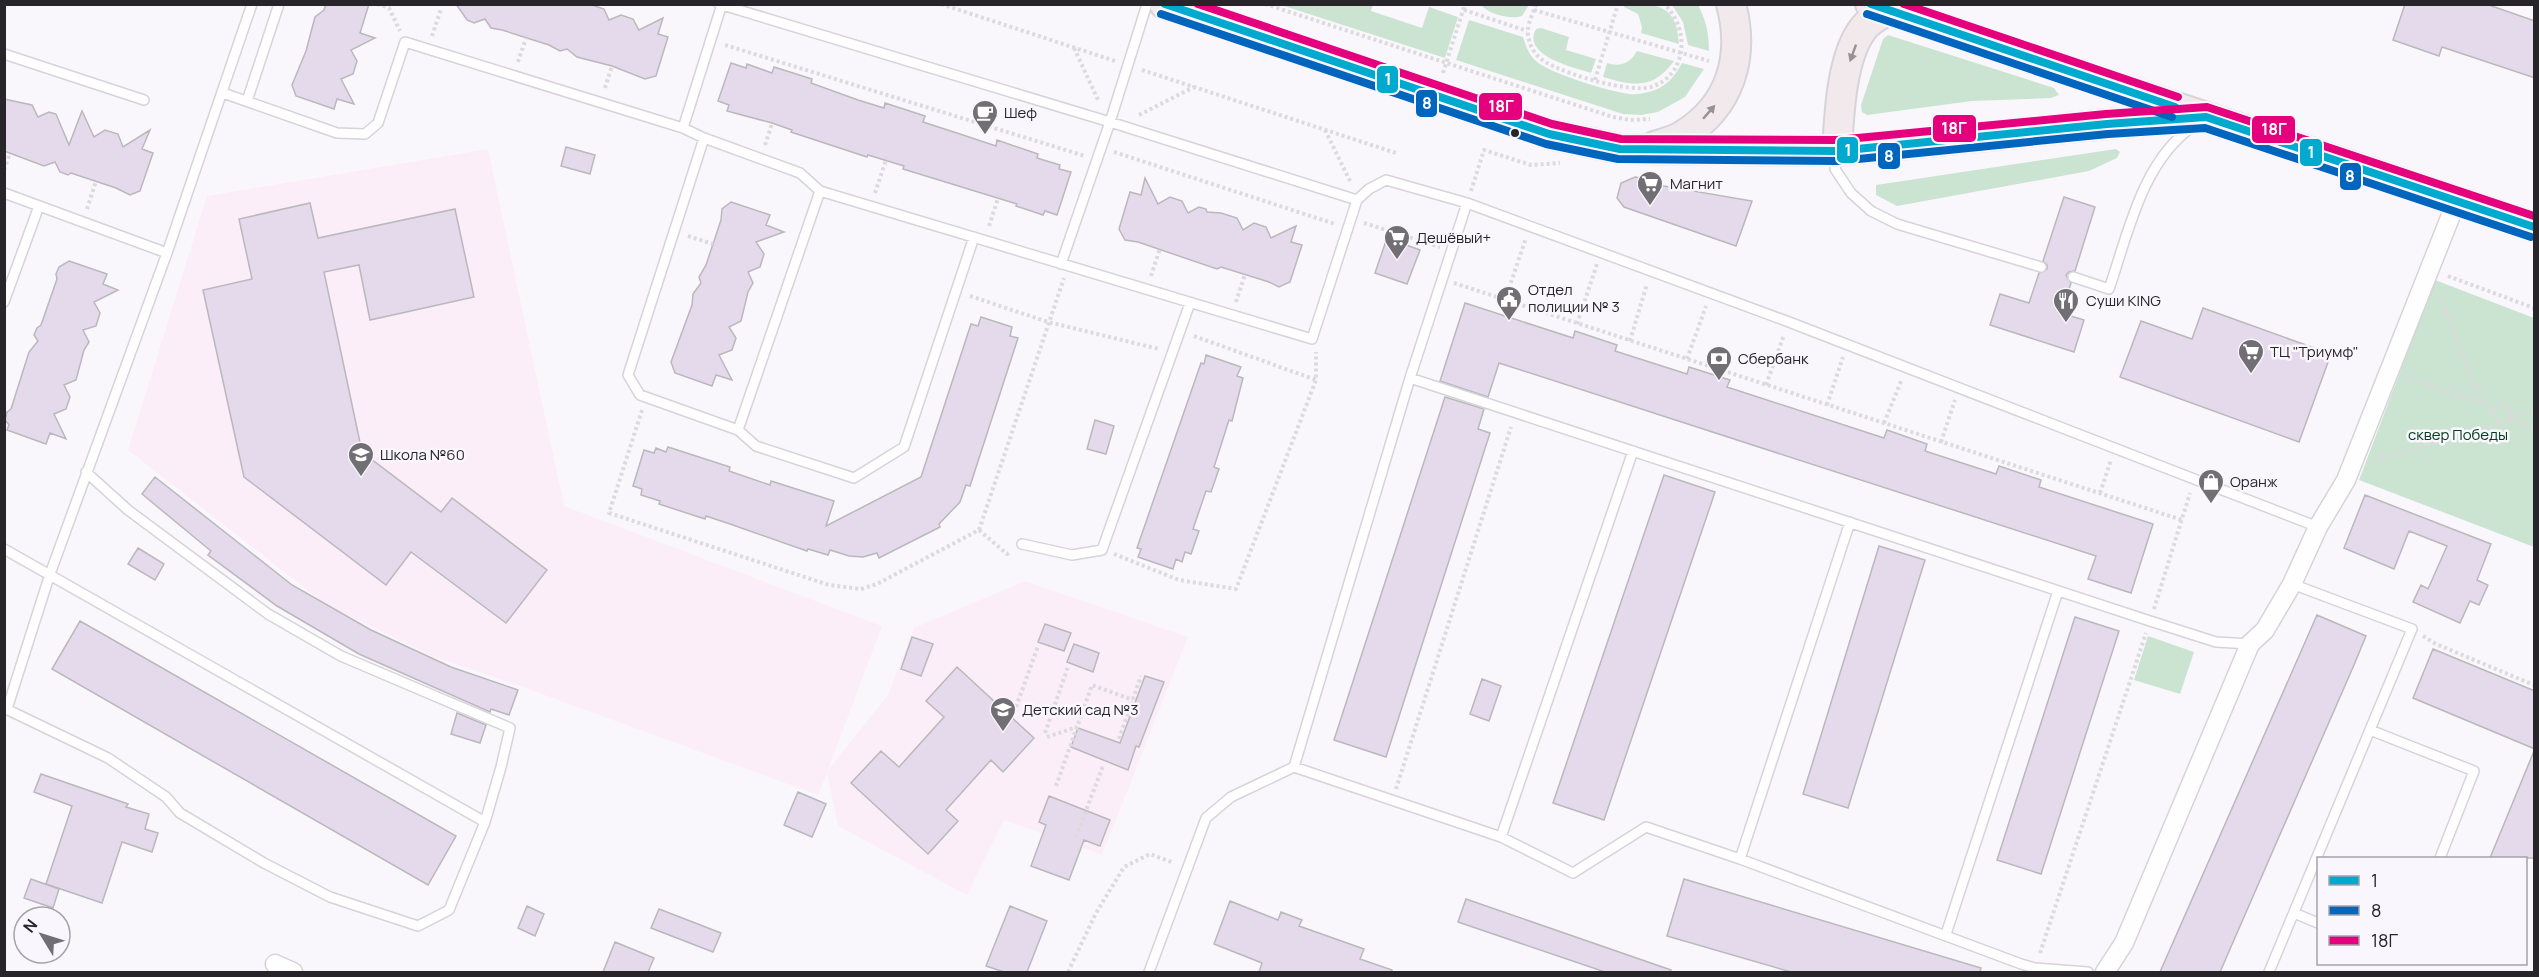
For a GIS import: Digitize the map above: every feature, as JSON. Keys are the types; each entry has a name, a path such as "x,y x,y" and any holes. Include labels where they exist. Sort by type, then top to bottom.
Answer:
{"main road":[{"path":"1164,4 1549,134 1620,149 1837,152 2107,124 2206,117"},
{"path":"1620,149 1652,147 1672,140 1682,136 1708,116 1726,90 1736,59 1737,27 1731,4"},
{"path":"1837,152 1840,106 1854,48 1862,29 1874,18 1880,7 2535,227"}],"street":[{"path":"2105,972 2124,944 2250,644 2265,630 2292,584 2318,527 2351,467 2457,200"},
{"path":"275,964 294,972"}],"lane":[{"path":"86,472 128,510 268,614 341,656 510,728 484,822 449,910 418,926 330,897 264,863 180,813 166,797 108,758 6,709 50,574 86,472 167,253 252,4"},
{"path":"247,101 279,4"},
{"path":"1061,264 1110,122 1147,4"},
{"path":"683,128 721,5 1110,122 1357,200"},
{"path":"223,93 337,133 364,134 378,123 405,42 427,51 683,128 800,173 820,191 1312,339 1357,200 1369,189 1386,180 1467,203 1789,322 2318,527"},
{"path":"4,54 144,100"},
{"path":"2073,277 2109,289 2152,173 2182,134 2206,117"},
{"path":"704,138 628,375 640,395 738,430 756,446 854,478 904,447 974,237"},
{"path":"1837,152 1835,169 1851,193 1871,211 1897,224 2041,267"},
{"path":"738,430 820,191"},
{"path":"4,193 167,253"},
{"path":"1294,767 1410,378 1467,203"},
{"path":"4,302 39,206"},
{"path":"1022,544 1072,555 1102,550 1190,303"},
{"path":"1410,378 2216,642 2250,644"},
{"path":"1501,837 1633,451"},
{"path":"1740,859 1850,522"},
{"path":"4,549 484,822"},
{"path":"2292,584 2412,629 2317,857"},
{"path":"1946,934 2058,591"},
{"path":"2370,730 2474,771 2440,857"},
{"path":"1149,972 1206,818 1231,797 1294,767 1501,837 1573,873 1646,827 1740,859 2036,968 2088,972"},
{"path":"2269,972 2317,858"},
{"path":"2294,913 2317,922"}],"path":[{"path":"377,4 389,6 405,42"},
{"path":"941,4 1396,153"},
{"path":"1265,4 1613,117 1630,120 1656,117"},
{"path":"1436,97 1466,4"},
{"path":"1536,4 1527,31 1535,53 1546,64 1623,88 1638,89 1653,86 1665,79 1675,67 1681,53 1682,39 1679,24 1672,11 1664,4"},
{"path":"1595,80 1618,4"},
{"path":"427,51 441,9"},
{"path":"1464,10 1527,31"},
{"path":"1534,10 1712,62"},
{"path":"513,76 526,38"},
{"path":"711,41 1097,160"},
{"path":"1709,69 1713,55"},
{"path":"600,102 612,66"},
{"path":"761,159 773,120"},
{"path":"1325,129 1357,200"},
{"path":"1101,148 1340,225 1364,223 1452,250"},
{"path":"1467,203 1484,150 1530,165 1569,164"},
{"path":"4,170 10,153"},
{"path":"871,206 887,157"},
{"path":"83,222 96,181"},
{"path":"985,240 999,195"},
{"path":"1505,300 1530,226"},
{"path":"675,231 713,244"},
{"path":"1147,290 1160,248"},
{"path":"1577,324 1601,253"},
{"path":"2429,269 2535,308"},
{"path":"2429,269 2482,404"},
{"path":"1630,341 1651,271"},
{"path":"1232,315 1245,274"},
{"path":"1442,279 2182,520"},
{"path":"956,291 1048,322 1132,344 1172,351"},
{"path":"1688,359 1710,293"},
{"path":"1766,385 1789,322"},
{"path":"1179,331 1316,380"},
{"path":"1102,550 1179,580 1236,589 1316,380 1317,356 1312,339"},
{"path":"1827,405 1847,344"},
{"path":"1884,423 1907,368"},
{"path":"2388,371 2495,408 2502,404 2508,406 2511,412 2509,418"},
{"path":"1941,442 1959,388"},
{"path":"2495,408 2495,419 2502,422"},
{"path":"2351,467 2535,410"},
{"path":"1392,801 1516,413"},
{"path":"2509,418 2535,429"},
{"path":"2100,494 2115,448"},
{"path":"2036,968 2194,480"},
{"path":"979,530 1007,554 1022,544"},
{"path":"2412,629 2436,644 2535,685"},
{"path":"1016,707 1038,646"},
{"path":"1068,667 1046,735 1077,727"},
{"path":"1119,739 1141,676"},
{"path":"1056,786 1092,685 1133,700"},
{"path":"1076,837 1103,766"},
{"path":"1068,972 1096,913 1124,867 1150,854 1186,867"}],"shaded area":[{"name":"Школа №60","path":"488,149 564,506 882,626 828,770 888,695 914,628 1025,581 1188,637 1102,855 1004,820 967,895 838,826 827,773 818,795 432,656 325,604 128,450 207,196"}],"green space":[{"path":"1529,4 1522,16 1517,17 1506,17 1494,13 1481,5"},
{"path":"1625,4 1656,6 1663,9 1674,21 1679,44 1641,33 1642,27 1638,14 1624,7"},
{"path":"1281,5 1373,5 1371,11 1422,28 1429,7 1458,17 1445,58"},
{"path":"1672,5 1698,5 1706,27 1709,51 1688,45 1683,22"},
{"path":"1469,20 1523,37 1534,59 1543,66 1580,81 1629,94 1638,94 1662,87 1682,63 1704,69 1685,97 1658,112 1641,115 1623,114 1456,60"},
{"path":"1541,28 1569,37 1566,50 1596,59 1591,73 1552,59 1536,47 1533,38 1536,29"},
{"path":"1888,35 2054,88 2059,95 2051,98 1972,101 1867,115 1862,112 1861,105 1883,39"},
{"path":"1637,51 1674,61 1658,77 1642,83 1633,84 1603,77 1607,63 1616,65 1624,63 1631,59"},
{"path":"2116,149 2120,152 2117,158 2089,171 1897,206 1876,195 1876,185"},
{"name":"сквер Победы","path":"2435,280 2534,318 2534,547 2359,480"},
{"path":"2148,636 2194,652 2180,694 2134,680"}],"building":[{"path":"326,4 369,4 360,33 375,38 351,50 357,61 353,74 341,79 354,104 337,99 334,109 296,96 292,85 306,51 315,17 324,10"},
{"path":"456,4 589,4 604,9 609,20 621,15 633,19 639,30 663,18 658,34 668,37 656,76 645,79 612,66 577,57 567,49 560,51 549,45 491,28 485,19 474,23 467,20"},
{"path":"2405,4 2486,4 2535,21 2535,78 2442,47 2439,56 2393,40"},
{"path":"731,63 746,68 747,64 772,73 774,67 812,79 811,83 858,100 884,108 885,103 925,116 923,122 996,146 997,140 1038,154 1037,158 1060,165 1059,169 1071,172 1057,215 1045,211 1043,215 1016,206 1017,204 903,169 904,166 868,155 867,157 791,132 792,130 772,123 727,111 729,105 718,101"},
{"path":"4,99 32,105 38,117 49,112 56,114 69,145 82,111 94,137 105,130 118,134 123,147 150,130 142,149 153,153 140,191 130,195 71,173 68,175 60,172 55,162 44,166 4,151"},
{"path":"566,147 595,155 590,174 561,166"},
{"path":"1635,177 1654,180 1652,184 1752,201 1736,246 1624,207 1617,198 1621,183"},
{"path":"1145,178 1158,204 1170,197 1182,201 1188,213 1199,207 1206,209 1207,212 1237,218 1243,230 1254,223 1266,227 1271,238 1296,226 1291,242 1302,245 1290,282 1279,287 1221,267 1217,269 1138,242 1125,240 1119,229 1130,192 1141,195"},
{"path":"2064,197 2095,207 2075,271 2066,275 2071,283 2061,313 2084,320 2074,352 1990,325 2000,294 2029,303 2039,273 2047,269 2043,261"},
{"path":"731,202 770,215 766,225 784,232 756,242 764,254 760,267 748,272 753,283 748,292 741,321 729,327 736,338 732,350 719,355 732,380 716,375 712,386 675,373 671,362 692,305 693,294 701,283 699,277 706,265 721,220 722,209"},
{"path":"310,203 318,238 455,209 474,297 370,320 359,265 324,272 362,452 441,512 452,498 547,570 506,623 411,552 386,585 244,477 203,290 252,279 239,219"},
{"name":"Дешёвый+","path":"1387,238 1420,250 1407,284 1375,273"},
{"path":"69,261 107,274 103,284 118,290 94,302 100,313 96,326 83,330 89,342 84,350 76,380 64,385 70,397 66,409 54,414 66,439 50,433 46,444 7,430 9,425 5,420 7,412 11,409 29,352 38,341 34,335 41,325 57,279 56,274 59,267"},
{"path":"1465,303 1573,338 1575,331 1617,345 1615,351 1687,374 1689,367 1730,380 1727,387 1884,438 1887,430 1927,444 1925,451 1996,474 1999,466 2041,480 2039,487 2153,524 2131,593 2088,579 2096,556 1499,363 1488,397 1440,381"},
{"name":"ТЦ \"Триумф\"","path":"2203,308 2331,354 2299,442 2120,377 2141,321 2192,339"},
{"path":"981,317 1012,327 1010,336 1018,338 970,486 966,485 960,502 939,524 940,527 879,558 877,553 863,557 849,556 830,550 828,555 808,549 807,551 706,516 705,519 659,504 660,501 641,495 642,489 633,486 644,450 654,453 656,448 666,452 668,447 730,467 729,471 770,485 771,481 834,501 826,526 921,477 971,324 978,326"},
{"path":"1206,355 1241,367 1237,376 1243,378 1232,421 1229,420 1214,467 1219,469 1211,492 1206,491 1193,529 1199,531 1191,554 1185,552 1182,562 1176,559 1173,569 1138,557 1141,549 1137,548 1201,363 1204,364"},
{"path":"1445,397 1484,409 1478,429 1490,433 1386,757 1334,740"},
{"path":"1095,420 1114,426 1106,454 1087,449"},
{"path":"1664,475 1715,492 1604,820 1553,803"},
{"path":"155,477 292,585 371,630 451,667 518,690 509,715 491,709 490,712 359,654 277,606 208,555 211,551 142,494"},
{"path":"2365,495 2491,544 2477,580 2488,585 2479,605 2470,601 2460,623 2413,602 2421,585 2428,589 2447,546 2409,531 2394,569 2344,548"},
{"path":"1879,546 1925,560 1848,808 1803,794"},
{"path":"138,548 164,564 155,580 128,564"},
{"path":"2317,615 2366,636 2220,972 2160,972"},
{"path":"2075,617 2119,631 2041,874 1997,860"},
{"path":"80,621 456,836 428,885 52,669"},
{"path":"1045,624 1071,633 1064,651 1038,642"},
{"path":"912,637 933,644 921,676 901,669"},
{"path":"1074,644 1099,653 1093,672 1067,662"},
{"path":"2433,649 2535,691 2535,749 2413,698"},
{"path":"957,667 1034,738 1003,772 991,760 946,810 958,821 928,854 851,783 881,751 899,767 944,717 926,701"},
{"path":"1145,676 1164,682 1128,770 1071,747 1078,728 1120,743"},
{"path":"1482,679 1501,686 1489,721 1470,714"},
{"path":"457,713 486,725 480,743 451,734"},
{"path":"2534,751 2535,858 2490,857"},
{"path":"41,774 128,804 126,807 149,814 145,829 158,833 152,852 122,842 102,903 46,884 72,806 34,792"},
{"path":"798,792 826,804 812,837 784,825"},
{"path":"1049,796 1110,820 1100,846 1084,840 1069,880 1031,866 1046,825 1039,822"},
{"path":"31,879 59,889 54,905 44,905 24,898"},
{"path":"1684,879 1981,968 1980,972 1791,972 1667,936"},
{"path":"1466,899 1671,970 1670,972 1605,972 1458,922"},
{"path":"1230,901 1278,920 1281,912 1302,920 1299,926 1364,949 1360,959 1392,970 1392,972 1259,972 1262,963 1214,944"},
{"path":"527,906 544,914 535,936 518,928"},
{"path":"1010,906 1047,921 1027,972 1004,972 986,966"},
{"path":"659,909 721,933 713,952 651,928"},
{"path":"615,942 654,958 648,972 603,972"}],"transit line":[{"name":"1","path":"1165,4 1549,134 1620,149 1837,151 2107,124 2206,117 2534,227"},
{"name":"18Г","path":"1198,4 1552,124 1621,139 1837,140 2106,114 2207,107 2534,216"},
{"name":"1","path":"1871,4 2175,107"},
{"name":"18Г","path":"1904,4 2178,97"},
{"name":"8","path":"1161,14 1546,144 1618,159 1838,161 2108,134 2205,128 2531,237"},
{"name":"8","path":"1867,14 2172,117"}],"place":[{"name":"Шеф","path":"985,136"},
{"name":"Магнит","path":"1650,207"},
{"name":"Дешёвый+","path":"1397,261"},
{"name":"Отдел полиции № 3","path":"1509,322"},
{"name":"Суши KING","path":"2066,324"},
{"name":"ТЦ \"Триумф\"","path":"2251,375"},
{"name":"Сбербанк","path":"1719,382"},
{"name":"Школа №60","path":"361,478"},
{"name":"Оранж","path":"2211,505"},
{"name":"Детский сад №3","path":"1003,733"}]}
